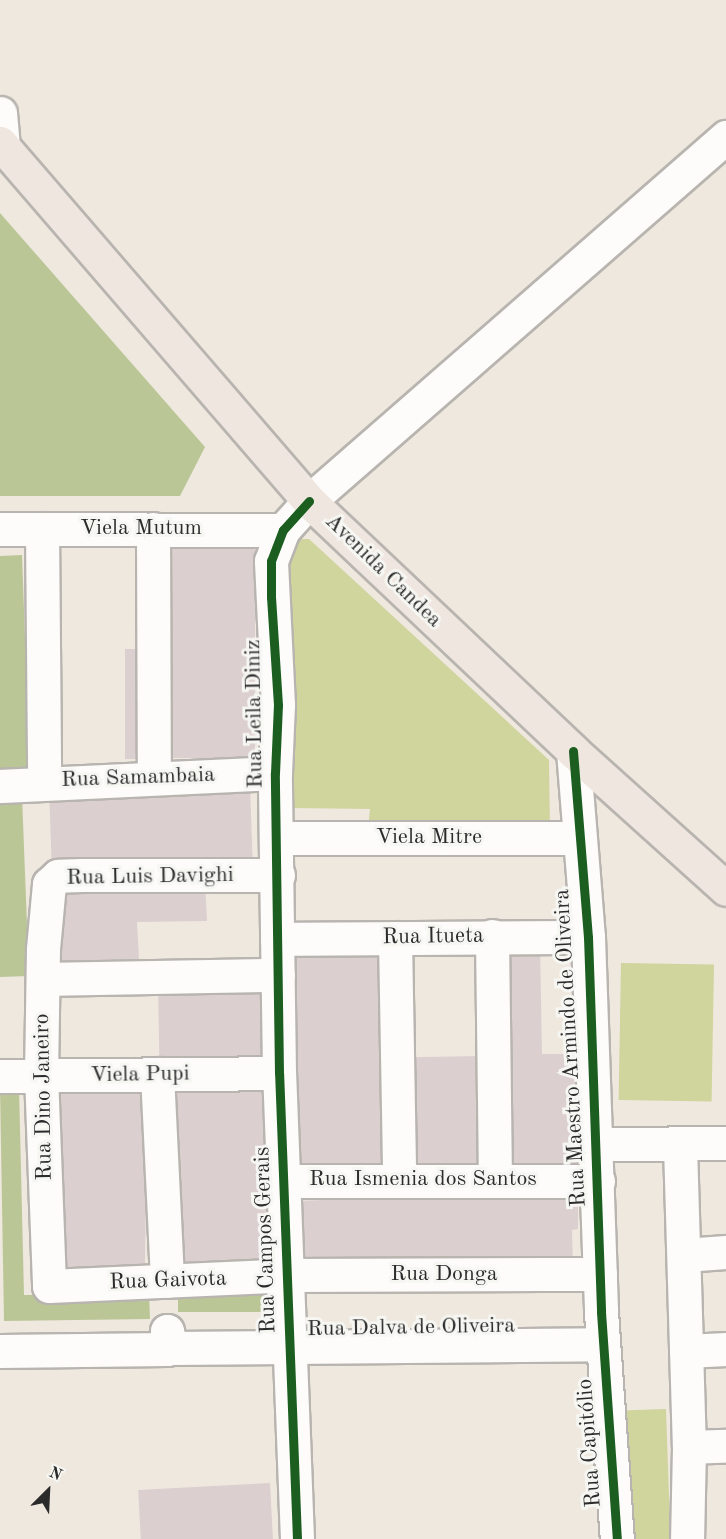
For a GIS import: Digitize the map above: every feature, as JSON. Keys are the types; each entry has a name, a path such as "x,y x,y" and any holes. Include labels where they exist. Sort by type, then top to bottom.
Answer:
{"main road":[{"name":"Avenida Candea","path":"2,145 309,501 573,751 726,889"}],"street":[{"path":"0,113 2,145"},
{"name":"Rua Leila Diniz","path":"277,939 279,838 275,773 278,705 272,561 283,530 309,501 726,137"},
{"name":"Viela Mutum","path":"0,529 283,530"},
{"path":"42,529 44,782"},
{"path":"153,529 154,778"},
{"name":"Rua Maestro Armindo de Oliveira","path":"573,751 588,937 598,1144 603,1344"},
{"name":"Rua Samambaia","path":"0,786 44,782 275,773"},
{"name":"Viela Mitre","path":"279,838 579,838"},
{"name":"Rua Luis Davighi","path":"46,909 49,884 58,876 278,875"},
{"name":"Rua Dino Janeiro","path":"46,909 41,1076 49,1286"},
{"path":"492,936 495,1179"},
{"name":"Rua Itueta","path":"277,939 588,937"},
{"path":"395,938 399,1179"},
{"name":"Rua Campos Gerais","path":"277,939 279,1073 297,1539"},
{"path":"43,979 278,975"},
{"name":"Viela Pupi","path":"0,1076 279,1073"},
{"path":"157,1074 168,1281"},
{"path":"598,1144 680,1146 726,1143"},
{"path":"680,1146 689,1447 687,1539"},
{"name":"Rua Ismenia dos Santos","path":"284,1181 598,1180"},
{"path":"684,1255 726,1252"},
{"name":"Rua Donga","path":"288,1275 600,1274"},
{"name":"Rua Gaivota","path":"49,1286 288,1275"},
{"name":"Rua Dalva de Oliveira","path":"0,1351 167,1349 167,1331 171,1348 290,1349 603,1344"},
{"name":"Rua Capitólio","path":"603,1344 617,1539"},
{"path":"686,1351 726,1349"},
{"path":"689,1447 726,1446"}],"green space":[{"path":"0,213 205,447 180,496 0,496"},
{"path":"279,539 309,539 549,760 550,831 368,829 370,809 291,808"},
{"path":"22,555 30,775 0,769 0,556"},
{"path":"0,796 22,796 29,976 0,977"},
{"path":"621,963 714,965 712,1102 619,1100"},
{"path":"0,1087 19,1087 24,1295 149,1294 150,1319 4,1321"},
{"path":"178,1292 270,1292 270,1312 178,1312"},
{"path":"666,1409 671,1539 626,1539 621,1411"}],"building":[{"path":"161,536 255,536 255,758 161,758"},
{"path":"125,649 140,649 140,759 125,759"},
{"path":"250,785 253,859 52,866 49,792"},
{"path":"205,882 207,921 137,922 139,959 56,961 54,885"},
{"path":"503,941 540,941 542,1054 580,1054 582,1166 506,1167"},
{"path":"386,945 390,1167 293,1169 289,947"},
{"path":"262,982 263,1059 159,1061 158,984"},
{"path":"484,1056 486,1169 411,1170 409,1057"},
{"path":"171,1084 266,1084 266,1271 171,1271"},
{"path":"58,1086 148,1088 145,1278 55,1276"},
{"path":"578,1190 578,1229 572,1230 573,1267 298,1272 295,1201 354,1199 375,1192"},
{"path":"270,1483 273,1539 141,1539 138,1490"}],"cycle path":[{"path":"297,1539 279,1073 275,773 278,705 271,561 283,530 309,501"},
{"path":"573,751 588,937 601,1312 617,1539"}]}
